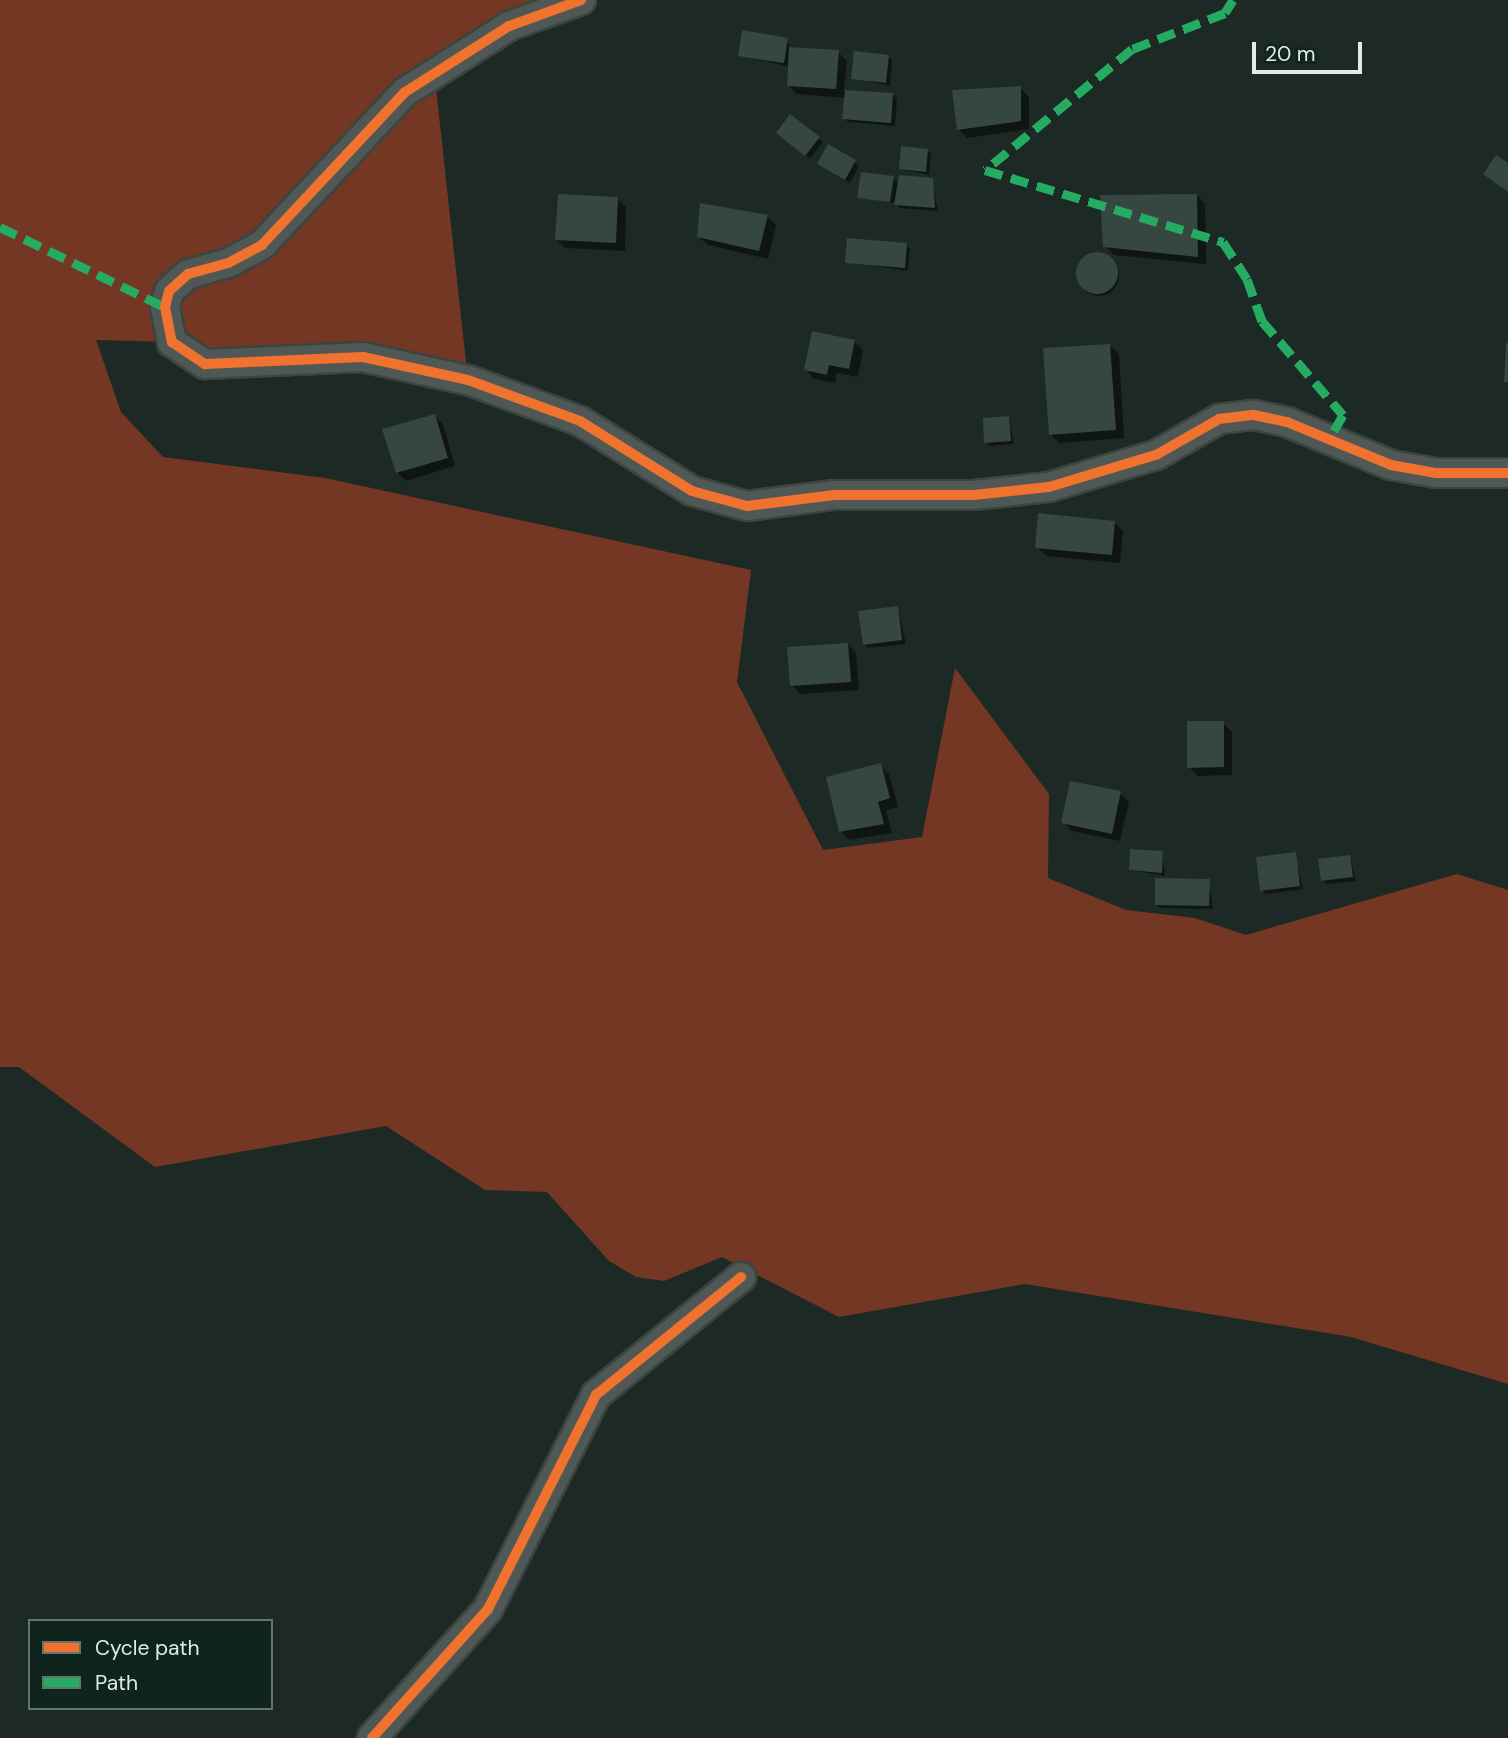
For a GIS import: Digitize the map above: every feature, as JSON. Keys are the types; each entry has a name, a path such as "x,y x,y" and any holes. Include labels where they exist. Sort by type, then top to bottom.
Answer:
{"street":[{"path":"581,0 509,26 405,92 262,245 228,263 188,274 169,292 165,307 172,342 205,364 363,358 468,380 580,421 692,491 747,506 834,495 974,495 1049,487 1156,455 1219,419 1254,415 1287,422 1391,465 1436,472 1508,473"},
{"path":"372,1738 488,1609 596,1395 741,1277"}],"shaded area":[{"path":"0,0 581,0 434,70 468,380 420,367 244,366 172,342 96,340 121,412 163,457 325,478 751,570 737,682 823,850 922,837 955,668 1049,794 1048,878 1126,910 1195,918 1246,935 1457,874 1508,890 1508,1384 1351,1337 1025,1284 839,1317 722,1257 664,1281 636,1277 609,1261 547,1192 485,1190 386,1126 155,1167 19,1067 0,1067"}],"building":[{"path":"742,30 788,38 784,63 738,56"},
{"path":"789,47 839,50 836,89 787,86"},
{"path":"854,51 889,55 886,83 851,79"},
{"path":"1021,86 1021,121 957,130 952,90"},
{"path":"845,90 893,93 891,123 842,119"},
{"path":"790,114 820,137 805,156 776,133"},
{"path":"828,144 856,160 845,180 817,164"},
{"path":"901,146 928,149 926,172 899,169"},
{"path":"1496,155 1508,163 1508,192 1483,174"},
{"path":"861,172 894,176 890,202 857,198"},
{"path":"899,175 933,178 935,208 894,205"},
{"path":"558,194 618,197 616,243 555,240"},
{"path":"1197,194 1198,257 1103,247 1100,195"},
{"path":"700,203 768,215 759,251 697,237"},
{"path":"847,238 907,243 905,268 845,263"},
{"path":"1097,252 1112,258 1118,273 1112,288 1097,294 1082,288 1076,273 1082,258"},
{"path":"812,331 855,340 849,369 829,365 827,375 804,370"},
{"path":"1506,343 1508,382 1504,382"},
{"path":"1110,344 1116,430 1049,435 1043,348"},
{"path":"435,414 448,458 396,473 382,429"},
{"path":"1009,416 1011,441 984,443 983,418"},
{"path":"1038,513 1115,521 1112,555 1035,548"},
{"path":"898,606 902,640 863,645 858,611"},
{"path":"848,643 851,682 790,686 787,647"},
{"path":"1187,721 1224,721 1224,767 1187,768"},
{"path":"881,763 890,798 878,802 884,824 839,832 826,777"},
{"path":"1070,781 1121,791 1112,834 1061,823"},
{"path":"1130,849 1163,851 1162,873 1129,870"},
{"path":"1296,852 1300,886 1260,891 1256,857"},
{"path":"1350,855 1353,877 1321,881 1318,859"},
{"path":"1155,878 1210,879 1209,906 1155,905"}],"marked path":[{"path":"1233,0 1225,13 1132,49 985,170 1223,242 1247,279 1262,321 1343,415 1328,441"},
{"path":"0,227 165,307"}],"cycle path":[{"path":"581,0 509,26 405,92 262,245 228,263 188,274 169,291 165,307 172,342 205,364 363,357 468,380 580,421 692,491 747,506 834,495 974,495 1049,487 1156,455 1219,419 1254,415 1287,422 1391,465 1436,473 1508,473"},
{"path":"372,1738 488,1609 596,1395 741,1277"}]}
